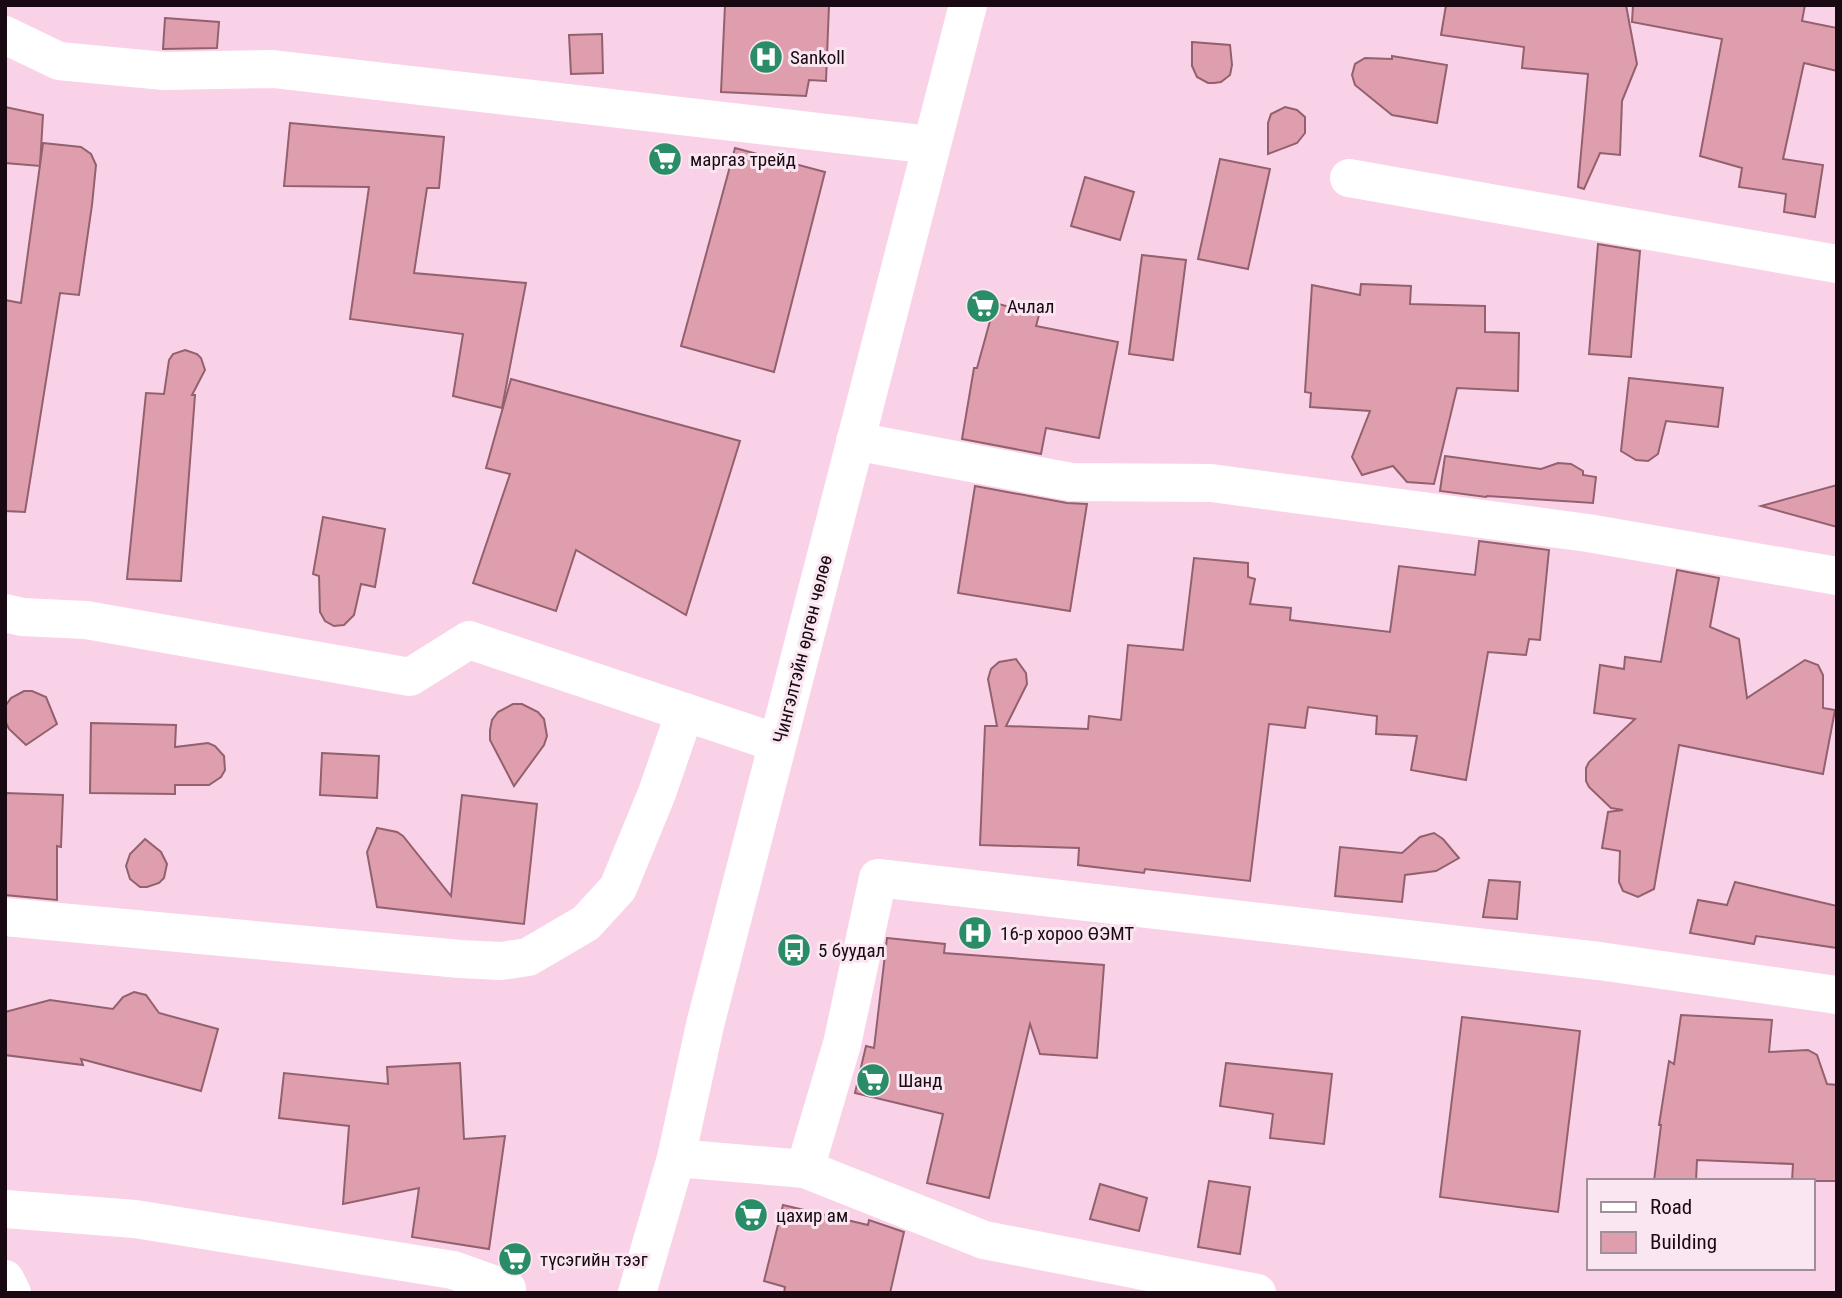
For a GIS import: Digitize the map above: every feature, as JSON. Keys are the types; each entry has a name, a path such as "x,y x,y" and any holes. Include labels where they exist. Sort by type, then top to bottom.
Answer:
{"street":[{"path":"5,16 11,5"},
{"name":"Чингэлтэйн өргөн чөлөө","path":"637,1293 676,1158 705,1025 968,5"},
{"path":"5,35 60,61 164,71 273,69 932,145"},
{"path":"1349,178 1837,264"},
{"path":"855,441 1071,482 1211,483 1588,533 1837,576"},
{"path":"5,614 86,620 410,677 469,640 778,743"},
{"path":"5,917 460,959 501,961 528,957 586,923 618,888 657,793 685,712"},
{"path":"805,1169 842,1044 878,878 1599,961 1837,995"},
{"path":"676,1158 805,1169 984,1240 1256,1293"},
{"path":"5,1209 135,1219 453,1270 508,1289"},
{"path":"5,1279 12,1293"}],"building":[{"path":"725,5 829,5 826,81 809,80 806,96 721,92"},
{"path":"1446,5 1626,5 1637,64 1622,101 1620,155 1600,153 1584,189 1578,187 1588,74 1522,68 1524,47 1441,35"},
{"path":"1633,5 1805,5 1802,21 1837,28 1837,71 1804,63 1783,159 1823,165 1815,217 1784,212 1786,194 1739,187 1742,168 1700,156 1722,39 1632,22"},
{"path":"165,18 219,22 217,48 163,49"},
{"path":"602,34 603,73 571,74 569,35"},
{"path":"1192,42 1230,45 1230,75 1221,82 1214,83 1197,77 1192,66"},
{"path":"1392,56 1447,65 1437,123 1392,115 1355,85 1352,75 1355,64 1365,58 1392,59"},
{"path":"5,107 43,115 40,166 5,163"},
{"path":"1285,107 1297,110 1305,117 1305,133 1297,143 1268,154 1268,123 1271,114"},
{"path":"290,123 444,137 439,188 427,188 414,273 526,283 502,408 453,396 463,334 350,319 369,187 284,186"},
{"path":"43,143 81,147 91,154 96,165 92,205 79,295 60,293 25,512 5,511 5,300 21,303"},
{"path":"735,148 825,172 774,372 681,346"},
{"path":"1220,159 1270,169 1248,269 1198,259"},
{"path":"1085,177 1134,192 1120,240 1071,226"},
{"path":"1598,244 1640,251 1631,357 1589,354"},
{"path":"1142,255 1186,260 1173,360 1129,354"},
{"path":"1361,284 1411,286 1410,304 1485,306 1485,332 1519,333 1518,391 1457,388 1434,484 1407,482 1393,466 1362,475 1352,457 1370,411 1310,407 1311,393 1305,392 1312,285 1360,295"},
{"path":"995,303 1039,315 1036,326 1118,342 1099,438 1046,428 1041,454 962,439 974,368 977,368"},
{"path":"185,350 201,358 205,370 192,395 195,395 181,581 127,579 146,393 164,394 169,360 173,354"},
{"path":"1629,378 1723,388 1718,427 1666,421 1658,454 1648,461 1636,460 1621,451"},
{"path":"511,379 740,441 686,615 576,550 556,611 473,583 510,474 486,468"},
{"path":"1445,456 1541,469 1558,463 1571,464 1583,471 1583,475 1596,477 1593,503 1486,497 1440,491"},
{"path":"1837,485 1837,527 1761,506"},
{"path":"975,486 1067,503 1087,504 1070,611 958,593"},
{"path":"323,517 385,529 375,587 361,584 354,615 344,625 334,626 325,621 320,612 319,576 313,574"},
{"path":"1479,541 1549,550 1540,640 1529,639 1526,655 1488,652 1466,780 1411,770 1417,736 1376,734 1377,716 1308,707 1305,728 1269,724 1250,881 1145,869 1144,873 1078,865 1079,848 980,845 985,726 997,726 988,679 991,669 999,662 1016,659 1026,673 1027,684 1006,726 1088,729 1089,716 1121,720 1128,645 1183,650 1194,558 1248,563 1248,577 1255,579 1250,604 1291,608 1290,620 1390,632 1399,566 1475,575"},
{"path":"1677,570 1719,578 1710,627 1739,639 1747,698 1805,660 1818,665 1823,675 1823,708 1835,710 1823,774 1679,745 1654,889 1638,897 1623,891 1619,882 1620,851 1602,848 1608,812 1623,810 1611,808 1589,787 1586,768 1589,762 1635,719 1594,713 1600,665 1624,669 1625,657 1661,662"},
{"path":"24,691 32,691 46,697 57,724 26,745 9,729 5,721 6,705 11,698"},
{"path":"513,704 522,704 538,712 544,719 547,736 544,745 514,786 490,740 492,720 498,712"},
{"path":"91,723 176,725 175,747 208,743 215,746 224,756 225,770 221,777 209,785 175,785 175,794 90,793"},
{"path":"322,753 379,756 377,798 320,795"},
{"path":"5,793 63,795 61,847 57,846 57,900 5,895"},
{"path":"462,795 537,804 524,924 377,907 367,852 377,828 403,836 451,896"},
{"path":"1434,833 1443,839 1459,858 1436,871 1405,875 1402,902 1335,896 1340,847 1402,853 1420,837"},
{"path":"145,839 161,852 167,864 164,878 159,883 140,887 130,879 126,866 130,854"},
{"path":"1489,880 1520,882 1517,919 1483,917"},
{"path":"1735,882 1837,906 1837,948 1756,936 1754,944 1690,933 1698,900 1727,905"},
{"path":"887,938 945,944 944,953 1104,965 1097,1058 1040,1054 1030,1024 989,1198 927,1183 943,1114 855,1093 866,1046 874,1048"},
{"path":"134,992 146,995 159,1013 218,1029 201,1091 81,1059 83,1065 5,1055 5,1012 50,1000 113,1009 123,997"},
{"path":"1681,1015 1772,1020 1769,1052 1808,1050 1817,1055 1827,1084 1837,1085 1837,1181 1792,1179 1793,1164 1697,1160 1696,1179 1654,1179 1669,1061 1674,1064"},
{"path":"1462,1017 1580,1031 1558,1212 1440,1197"},
{"path":"460,1063 464,1139 505,1136 489,1249 412,1237 419,1188 343,1204 349,1126 279,1118 284,1073 388,1084 387,1067"},
{"path":"1226,1063 1332,1074 1324,1144 1270,1138 1273,1114 1220,1106"},
{"path":"1209,1181 1250,1187 1240,1254 1198,1247"},
{"path":"1100,1184 1147,1198 1139,1231 1090,1219"},
{"path":"783,1205 868,1225 869,1220 904,1232 890,1293 784,1293 785,1287 764,1281"}],"place":[{"name":"Sankoll","path":"766,57"},
{"name":"маргаз трейд","path":"665,159"},
{"name":"Ачлал","path":"983,306"},
{"name":"16-р хороо ӨЭМТ","path":"975,933"},
{"name":"5 буудал","path":"794,950"},
{"name":"Шанд","path":"873,1080"},
{"name":"цахир ам","path":"751,1215"},
{"name":"түсэгийн тээг","path":"515,1259"}]}
